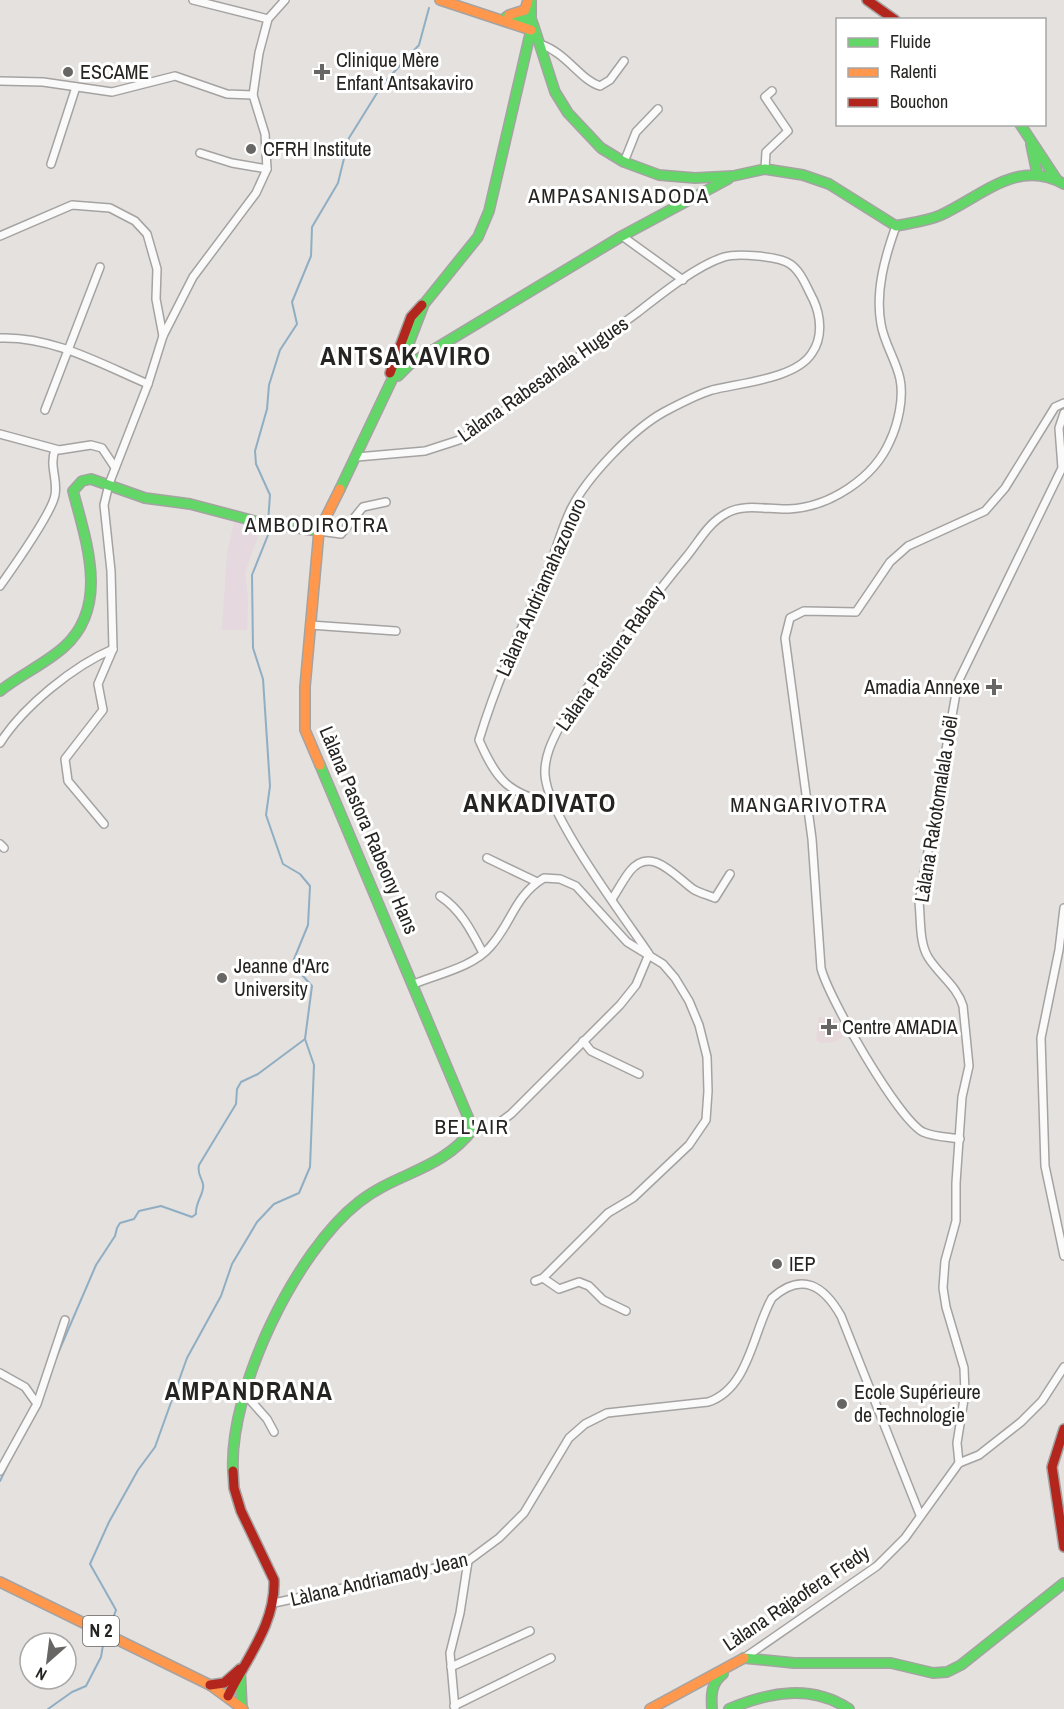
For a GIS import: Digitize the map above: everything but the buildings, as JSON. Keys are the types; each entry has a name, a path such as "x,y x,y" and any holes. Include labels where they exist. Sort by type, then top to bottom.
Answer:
{"main road":[{"path":"440,0 532,26"},
{"path":"496,16 513,15 525,10 530,0"},
{"path":"0,691 66,646 81,625 91,598 93,581 73,491 82,481 91,479 145,498 190,504 262,523 319,531 357,457 385,395 404,344 411,317 478,237 489,211 532,26 530,0"},
{"path":"867,0 891,18"},
{"path":"477,12 532,26"},
{"path":"532,26 555,92 568,114 600,148 624,162 659,175 695,178 733,176 765,169 803,175 829,184 896,226 939,216 1012,177 1025,173 1037,173 1060,182"},
{"path":"528,44 540,44"},
{"path":"1021,126 1029,141 1060,182"},
{"path":"1029,141 1037,173"},
{"path":"1025,173 1029,141"},
{"path":"385,395 402,371 423,356 622,237 733,176"},
{"path":"695,178 700,184 700,194"},
{"path":"404,344 423,356"},
{"name":"Làlana Pastora Rabeony Hans","path":"319,531 305,687 305,730 414,984 473,1129"},
{"path":"228,1696 274,1604 274,1580 234,1490 233,1457 243,1392 261,1347 314,1246 346,1212 360,1201 455,1151 473,1129"},
{"path":"1064,1430 1052,1467 1064,1547"},
{"name":"N 2","path":"0,1582 210,1685 243,1709"},
{"path":"711,1709 715,1680 744,1658 794,1663 879,1662 925,1672 947,1672 961,1665 1064,1583"},
{"name":"Làlana Rajaofera Fredy","path":"650,1709 744,1658"},
{"path":"210,1685 224,1683 240,1670"},
{"path":"240,1670 243,1709"},
{"path":"708,1677 711,1709"},
{"path":"729,1709 753,1700 806,1692 828,1696 849,1709"}],"street":[{"path":"193,0 268,20"},
{"path":"104,824 69,781 65,759 103,710 98,684 112,649 111,571 104,505 114,466 148,384 163,336 192,277 256,194 267,169 265,134 253,95 259,53 268,20 285,0"},
{"path":"540,44 553,48 590,81 600,86 610,80 624,61"},
{"path":"0,81 43,82 112,92 175,76 227,94 253,95"},
{"path":"51,165 76,87"},
{"path":"765,169 766,152 788,130 765,96 772,91"},
{"path":"624,162 636,132 658,109"},
{"path":"200,153 232,164 267,169"},
{"path":"0,236 72,205 110,208 135,221 147,234 157,269 156,299 163,336"},
{"name":"Làlana Pasitora Rabary","path":"649,954 552,804 544,774 549,748 560,726 664,582 708,526 728,512 735,510 792,509 832,499 857,483 882,457 899,416 900,381 880,324 880,293 884,266 896,226"},
{"path":"622,237 683,280"},
{"name":"Làlana Andriamahazonoro","path":"552,804 522,796 504,783 489,764 479,740 493,693 554,554 571,508 589,483 630,439 662,413 709,391 768,379 802,364 812,355 818,341 820,323 815,304 805,283 791,264 746,255 724,257 683,280"},
{"path":"45,410 100,267"},
{"name":"Làlana Rabesahala Hugues","path":"357,457 425,451 459,440 683,280"},
{"path":"0,338 25,337 68,351 148,384"},
{"path":"960,1139 921,1131 893,1098 841,1017 824,983 820,968 813,839 785,638 790,618 804,611 856,612 890,562 908,546 985,511 1005,488 1054,407 1064,403"},
{"name":"Làlana Rakotomalala Joël","path":"959,1463 957,1443 964,1393 964,1368 945,1307 943,1288 945,1261 956,1221 956,1183 962,1097 969,1066 963,1006 960,997 928,956 922,936 919,902 958,682 1062,468 1059,428 1064,413"},
{"path":"0,434 55,450 91,445 102,448 114,466"},
{"path":"0,586 52,504 55,487 50,465 55,450"},
{"path":"319,531 341,534 363,507 386,502"},
{"path":"310,625 396,631"},
{"path":"0,743 25,711 95,657 112,649"},
{"path":"487,858 537,882"},
{"path":"612,899 630,870 638,864 652,860 672,869 694,890 715,898 730,874"},
{"path":"414,984 473,960 490,948 524,892 544,878 560,879 576,886 627,942 663,964 689,1001 699,1025 707,1057 706,1120 689,1145 633,1198 608,1213 543,1278 535,1281"},
{"path":"440,896 452,904 464,918 483,953"},
{"path":"1064,908 1059,950 1041,1038 1045,1166 1064,1256"},
{"path":"473,1129 492,1128 511,1114 636,985 649,954"},
{"path":"583,1041 591,1051 639,1074"},
{"path":"543,1278 559,1289 579,1282 589,1286 603,1300 626,1311"},
{"name":"Làlana Andriamady Jean","path":"274,1604 468,1561 499,1538 524,1513 569,1438 585,1424 607,1413 708,1402 724,1396 736,1384 772,1298 782,1289 793,1285 805,1284 824,1292 841,1316 920,1515"},
{"path":"0,1471 37,1404 65,1320"},
{"path":"959,1463 979,1455 1021,1422 1042,1401 1064,1367"},
{"path":"0,1373 25,1387 37,1404"},
{"path":"243,1392 267,1419 273,1432"},
{"name":"Làlana Rajaofera Fredy","path":"744,1658 877,1566 905,1538 959,1463"},
{"path":"468,1561 460,1613 450,1653 454,1708 551,1658"},
{"path":"451,1667 530,1631"}],"shaded area":[{"path":"234,522 261,527 245,573 248,599 247,630 222,630 227,554"},
{"name":"Centre AMADIA","path":"819,1017 836,1019 844,1036 834,1042 821,1043 816,1040"}],"waterway":[{"path":"268,522 270,495 256,464 255,451 267,409 269,385 280,350 297,324 292,302 311,256 312,227 338,183 349,138 382,85 419,45 429,8"},
{"path":"111,1624 116,1610 90,1564 109,1522 138,1470 155,1447 187,1358 221,1296 232,1264 257,1222 274,1204 299,1193 310,1167 314,1065 305,1039 312,986 292,964 308,925 310,886 300,874 283,864 266,815 270,786 263,679 253,648 252,575 268,535 268,528"},
{"path":"56,1358 96,1265 115,1236 120,1223 134,1219 139,1211 161,1206 192,1217 196,1214 203,1191 199,1165 236,1104 237,1089 241,1082 258,1074 305,1039"},
{"path":"0,1481 12,1456"},
{"path":"48,1709 72,1692 86,1686 101,1657 104,1639"}],"traffic: fast":[{"path":"340,489 407,348 424,304 478,237 489,211 531,30 531,0"},
{"path":"506,17 532,21"},
{"path":"533,24 555,92 568,113 601,148 624,162 659,175 695,178 733,176 765,169 803,175 829,184 896,226 936,217 1016,177 1031,175 1047,177 1064,184"},
{"path":"1021,126 1057,180"},
{"path":"1031,144 1037,173"},
{"path":"398,376 410,364 622,236 728,179"},
{"path":"0,691 64,647 78,631 87,612 91,572 84,531 73,491 82,481 91,479 145,498 190,504 262,523 319,531"},
{"path":"233,1471 235,1438 242,1402 254,1363 270,1325 312,1254 335,1225 359,1202 388,1184 433,1163 460,1143 473,1129 320,765"},
{"path":"744,1658 794,1663 891,1663 933,1673 947,1672 961,1665 1064,1583"},
{"path":"240,1669 242,1709"},
{"path":"712,1709 713,1690 716,1681 723,1674"},
{"path":"729,1709 759,1698 790,1693 820,1696 849,1709"}],"traffic: slow":[{"path":"440,0 531,30"},
{"path":"509,15 525,10 528,0"},
{"path":"320,765 305,730 305,687 319,531 340,489"},
{"path":"0,1582 210,1685 243,1709"},
{"path":"650,1709 744,1658"}],"traffic: jam":[{"path":"867,0 892,18"},
{"path":"390,373 411,317 422,305"},
{"path":"1064,1429 1052,1467 1064,1547"},
{"path":"228,1696 265,1626 273,1596 274,1580 241,1511 234,1488 233,1471"},
{"path":"210,1685 224,1683 240,1669"}],"place":[{"name":"ESCAME","path":"68,72"},
{"name":"Clinique Mère Enfant Antsakaviro","path":"322,72"},
{"name":"CFRH Institute","path":"251,149"},
{"name":"Amadia Annexe","path":"994,687"},
{"name":"Jeanne d'Arc University","path":"222,978"},
{"name":"Centre AMADIA","path":"829,1027"},
{"name":"IEP","path":"777,1264"},
{"name":"Ecole Supérieure de Technologie","path":"842,1404"}],"district":[{"name":"AMPASANISADODA","path":"619,196"},
{"name":"ANTSAKAVIRO","path":"406,356"},
{"name":"AMBODIROTRA","path":"317,525"},
{"name":"ANKADIVATO","path":"540,803"},
{"name":"MANGARIVOTRA","path":"809,805"},
{"name":"BEL'AIR","path":"472,1127"},
{"name":"AMPANDRANA","path":"249,1391"}]}
